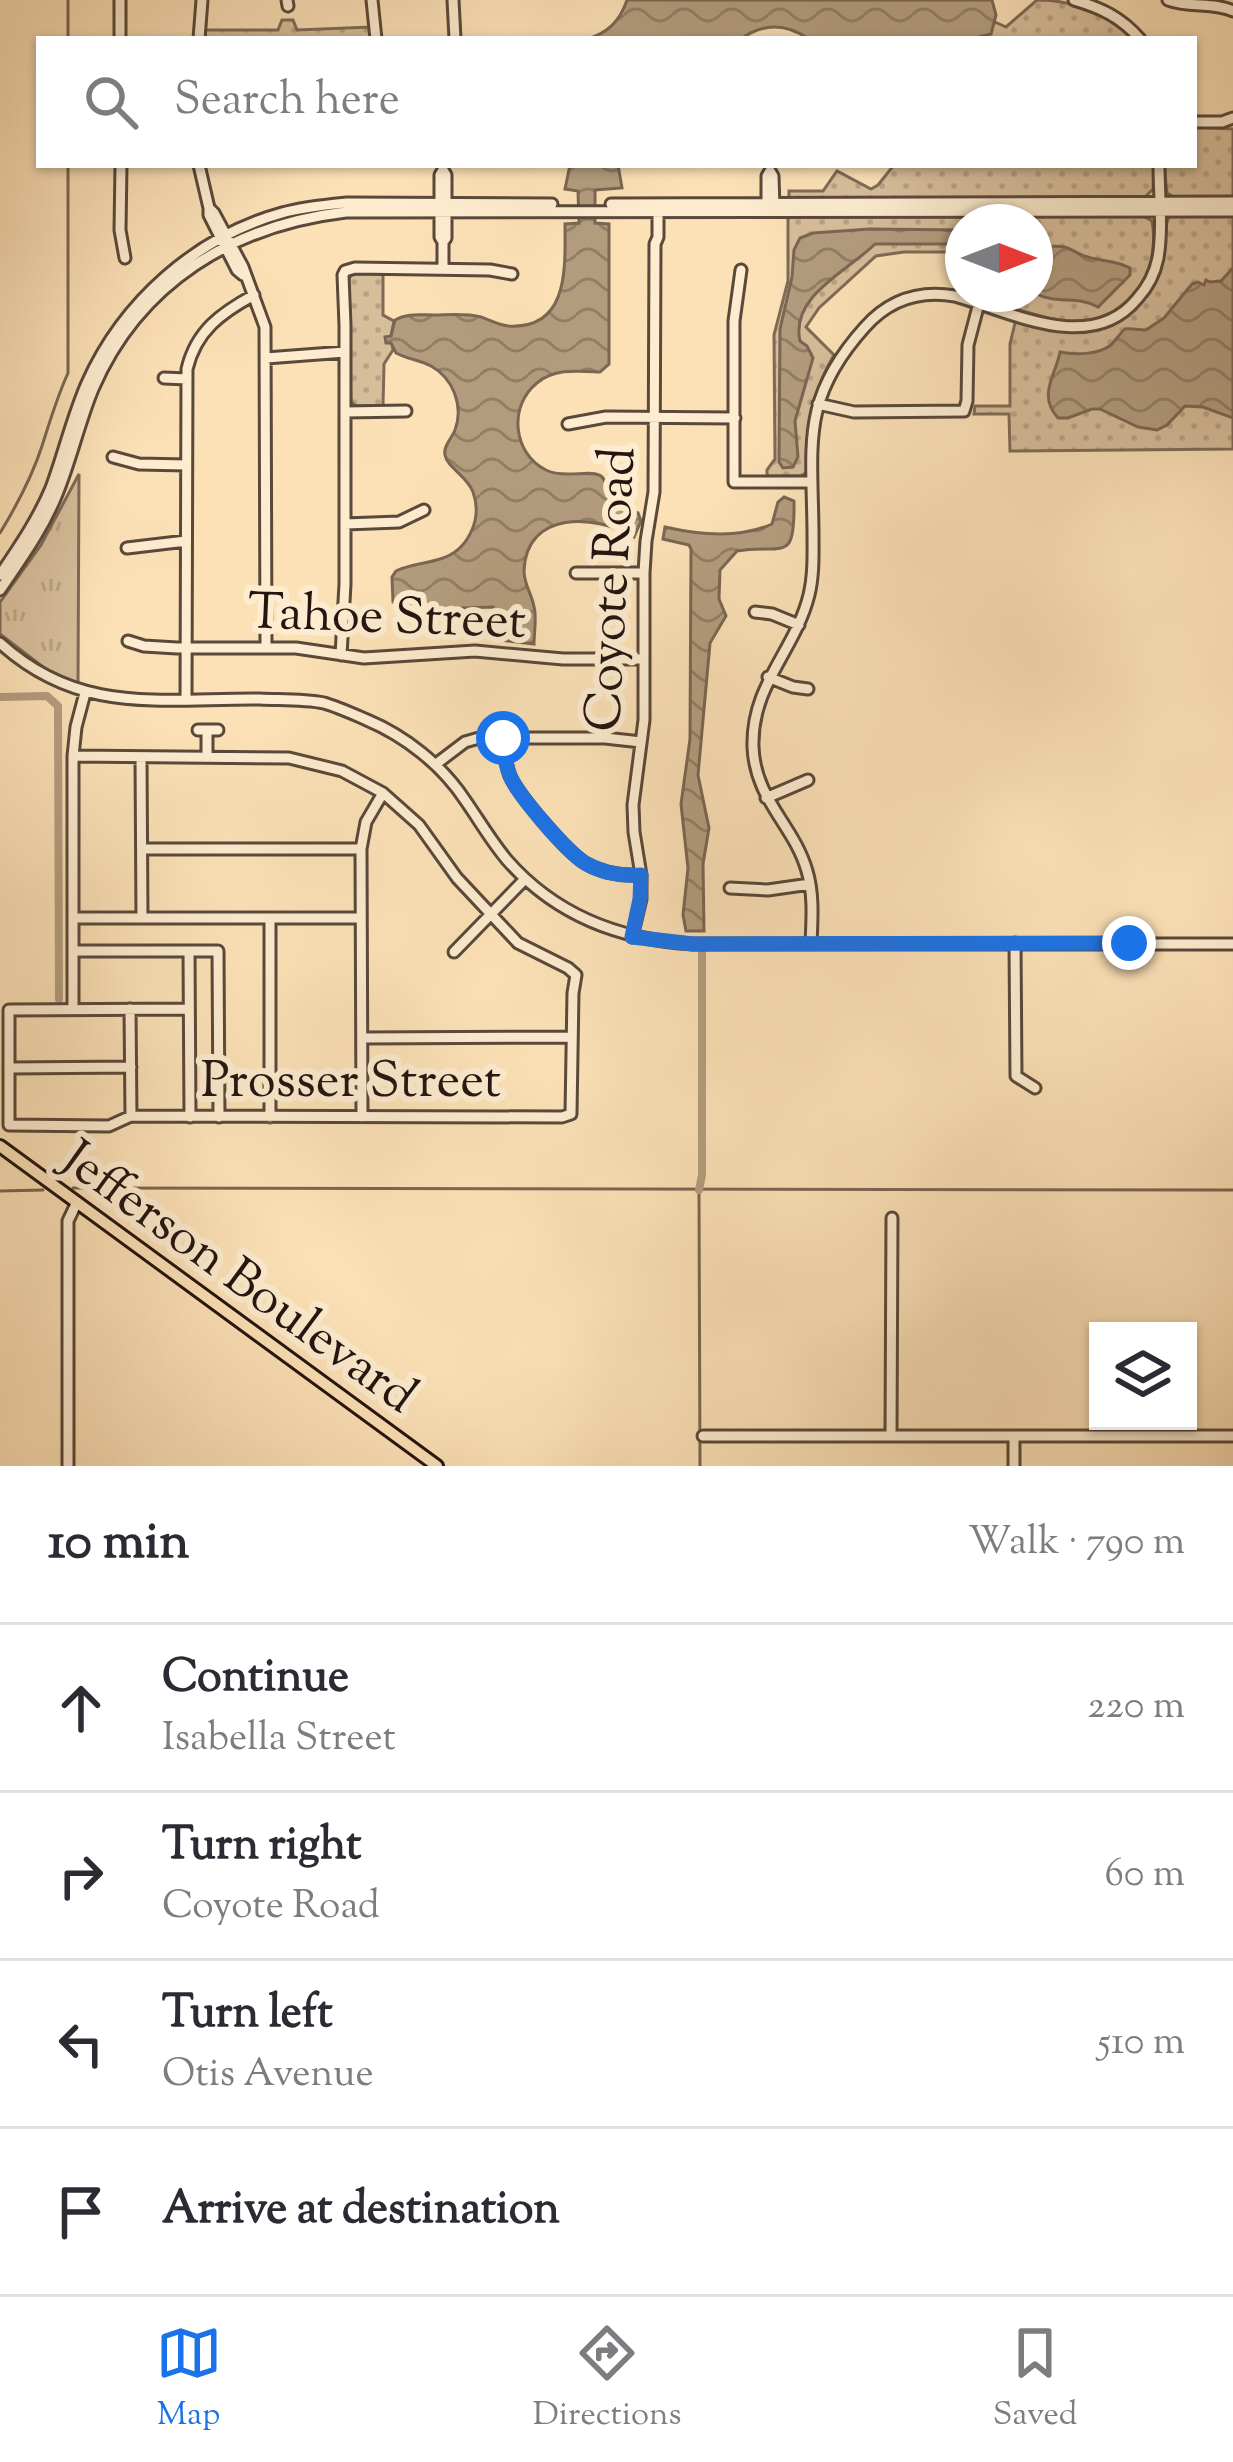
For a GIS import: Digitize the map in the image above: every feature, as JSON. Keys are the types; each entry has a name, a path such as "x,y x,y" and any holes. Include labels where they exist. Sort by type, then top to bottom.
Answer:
{"main road":[{"name":"Jefferson Boulevard","path":"0,1146 437,1466"}],"street":[{"path":"120,0 120,36"},
{"path":"199,36 202,0"},
{"path":"372,0 376,36"},
{"path":"453,0 455,36"},
{"path":"1074,0 1094,3 1137,36"},
{"path":"1168,0 1232,10"},
{"path":"1197,122 1232,118"},
{"path":"121,168 120,230 125,258"},
{"path":"200,168 209,215 237,270 244,274 265,327 266,647"},
{"path":"443,168 443,268"},
{"path":"770,168 771,207"},
{"path":"1012,312 1066,327 1095,326 1123,314 1145,290 1158,256 1159,168"},
{"path":"0,575 49,493 86,386 129,314 171,271 226,241 286,222 346,212 443,207 1233,207"},
{"name":"Coyote Road","path":"632,937 640,899 633,805 644,720 644,572 654,492 655,207"},
{"path":"0,590 56,496 93,390 118,343 154,298 226,241"},
{"path":"341,656 345,620 345,271 443,268 512,274"},
{"path":"741,270 734,320 734,482 812,482"},
{"path":"811,944 810,884 802,858 766,798 753,745 754,721 768,677 799,625 811,587 813,426 826,379 876,315 913,296 945,295"},
{"path":"186,698 187,379 194,346 207,327 254,296"},
{"path":"818,404 854,412 964,411 968,345 977,312"},
{"path":"266,358 345,352"},
{"path":"164,378 187,379"},
{"path":"345,412 406,411"},
{"path":"568,424 606,417 734,418"},
{"path":"113,458 186,465"},
{"path":"345,524 391,523 424,510"},
{"path":"127,548 186,542"},
{"path":"576,573 644,572"},
{"path":"755,612 799,625"},
{"name":"Tahoe Street","path":"128,641 144,646 296,647 386,658 475,651 563,659 644,658"},
{"path":"0,644 39,674 85,693 324,704 372,722 436,764 506,858 547,898 601,928 632,937 693,944 1233,944"},
{"path":"768,677 808,688"},
{"path":"73,1010 73,757 85,693"},
{"path":"207,757 208,730"},
{"path":"436,764 465,742 479,738 605,737 641,742"},
{"path":"503,738 513,783 572,853 606,872 641,875"},
{"path":"73,757 290,758 351,776 383,794 419,825 457,878 518,943 576,975 572,1037 362,1038"},
{"path":"141,757 142,919"},
{"path":"766,798 808,780"},
{"path":"362,1117 361,849 366,822 383,794"},
{"path":"142,849 361,849"},
{"path":"454,952 525,879"},
{"path":"730,888 768,890 810,884"},
{"path":"73,918 361,918"},
{"path":"269,1117 270,919"},
{"path":"1015,943 1016,1076 1036,1088"},
{"path":"73,950 218,951 219,1117"},
{"path":"189,951 190,1117"},
{"path":"130,1067 9,1068 9,1010 189,1010"},
{"path":"130,1010 131,1116"},
{"name":"Prosser Street","path":"9,1068 9,1125 109,1126 131,1116 562,1118 571,1114 572,1037"},
{"path":"68,1466 68,1221 77,1202"},
{"path":"892,1217 892,1436"},
{"path":"703,1436 1233,1436"},
{"path":"1014,1438 1014,1466"}],"green space":[{"path":"1037,0 1088,10 1128,36 979,36 995,22 1006,27"},
{"path":"282,20 293,20 297,30 370,27 370,36 205,36 205,30 278,30"},
{"path":"1197,127 1233,129 1233,198 1176,198 1167,193 1164,168 1197,168"},
{"path":"892,168 1154,168 1153,189 1144,198 789,198 789,191 823,191 837,171 871,189"},
{"path":"788,215 945,215 945,252 876,256 819,308 806,327 834,355 812,411 807,472 767,476 775,459 774,335 788,281"},
{"path":"1053,215 1141,215 1152,221 1151,260 1134,294 1121,306 1087,321 1028,312 1053,312"},
{"path":"1233,215 1233,449 1010,451 1009,414 974,414 975,406 1010,406 1010,344 1016,319 1072,332 1100,328 1125,316 1154,286 1169,217"},
{"path":"352,274 383,274 383,315 394,321 393,350 384,364 383,406 351,402 347,282"},
{"path":"79,474 78,685 47,670 0,634 0,602 41,545"}],"water":[{"path":"627,0 992,0 996,15 991,34 983,36 803,36 775,27 747,36 594,36 621,14"},
{"path":"569,168 619,168 622,188 595,190 595,223 609,224 609,364 600,372 559,373 537,383 522,404 518,429 535,463 553,473 601,476 610,502 638,513 641,521 634,537 601,524 566,522 537,537 524,571 535,611 534,644 500,640 493,607 404,610 393,602 396,571 458,549 471,533 476,502 445,455 457,421 451,385 431,366 396,353 385,337 391,336 395,320 409,315 469,315 508,326 543,318 560,292 565,224 579,223 578,191 565,189"},
{"path":"945,230 945,244 875,244 812,298 799,325 800,341 813,358 795,421 798,457 793,467 783,468 779,462 780,329 794,250 800,238 813,233"},
{"path":"1053,247 1130,268 1130,275 1098,307 1053,299"},
{"path":"1233,268 1233,418 1185,406 1157,430 1138,427 1100,409 1058,418 1048,393 1060,352 1100,351 1125,329 1146,330 1164,318 1192,284 1221,281"},
{"path":"784,497 794,501 789,543 776,549 737,551 720,570 719,599 726,616 710,643 698,775 709,828 703,864 704,931 686,931 688,868 681,804 690,739 691,549 663,539 665,527 719,534 759,529 772,524"}],"waterway":[{"path":"68,0 68,36"},
{"path":"0,533 34,469 68,373 68,168"},
{"path":"0,697 47,696 58,706 59,999"},
{"path":"699,1190 702,953"},
{"path":"73,1188 1233,1190"},
{"path":"0,1191 43,1190"},
{"path":"699,1192 700,1466"}],"route":[{"path":"503,738 513,783 572,853 606,872 641,875 632,937 693,944 1129,943"}]}
